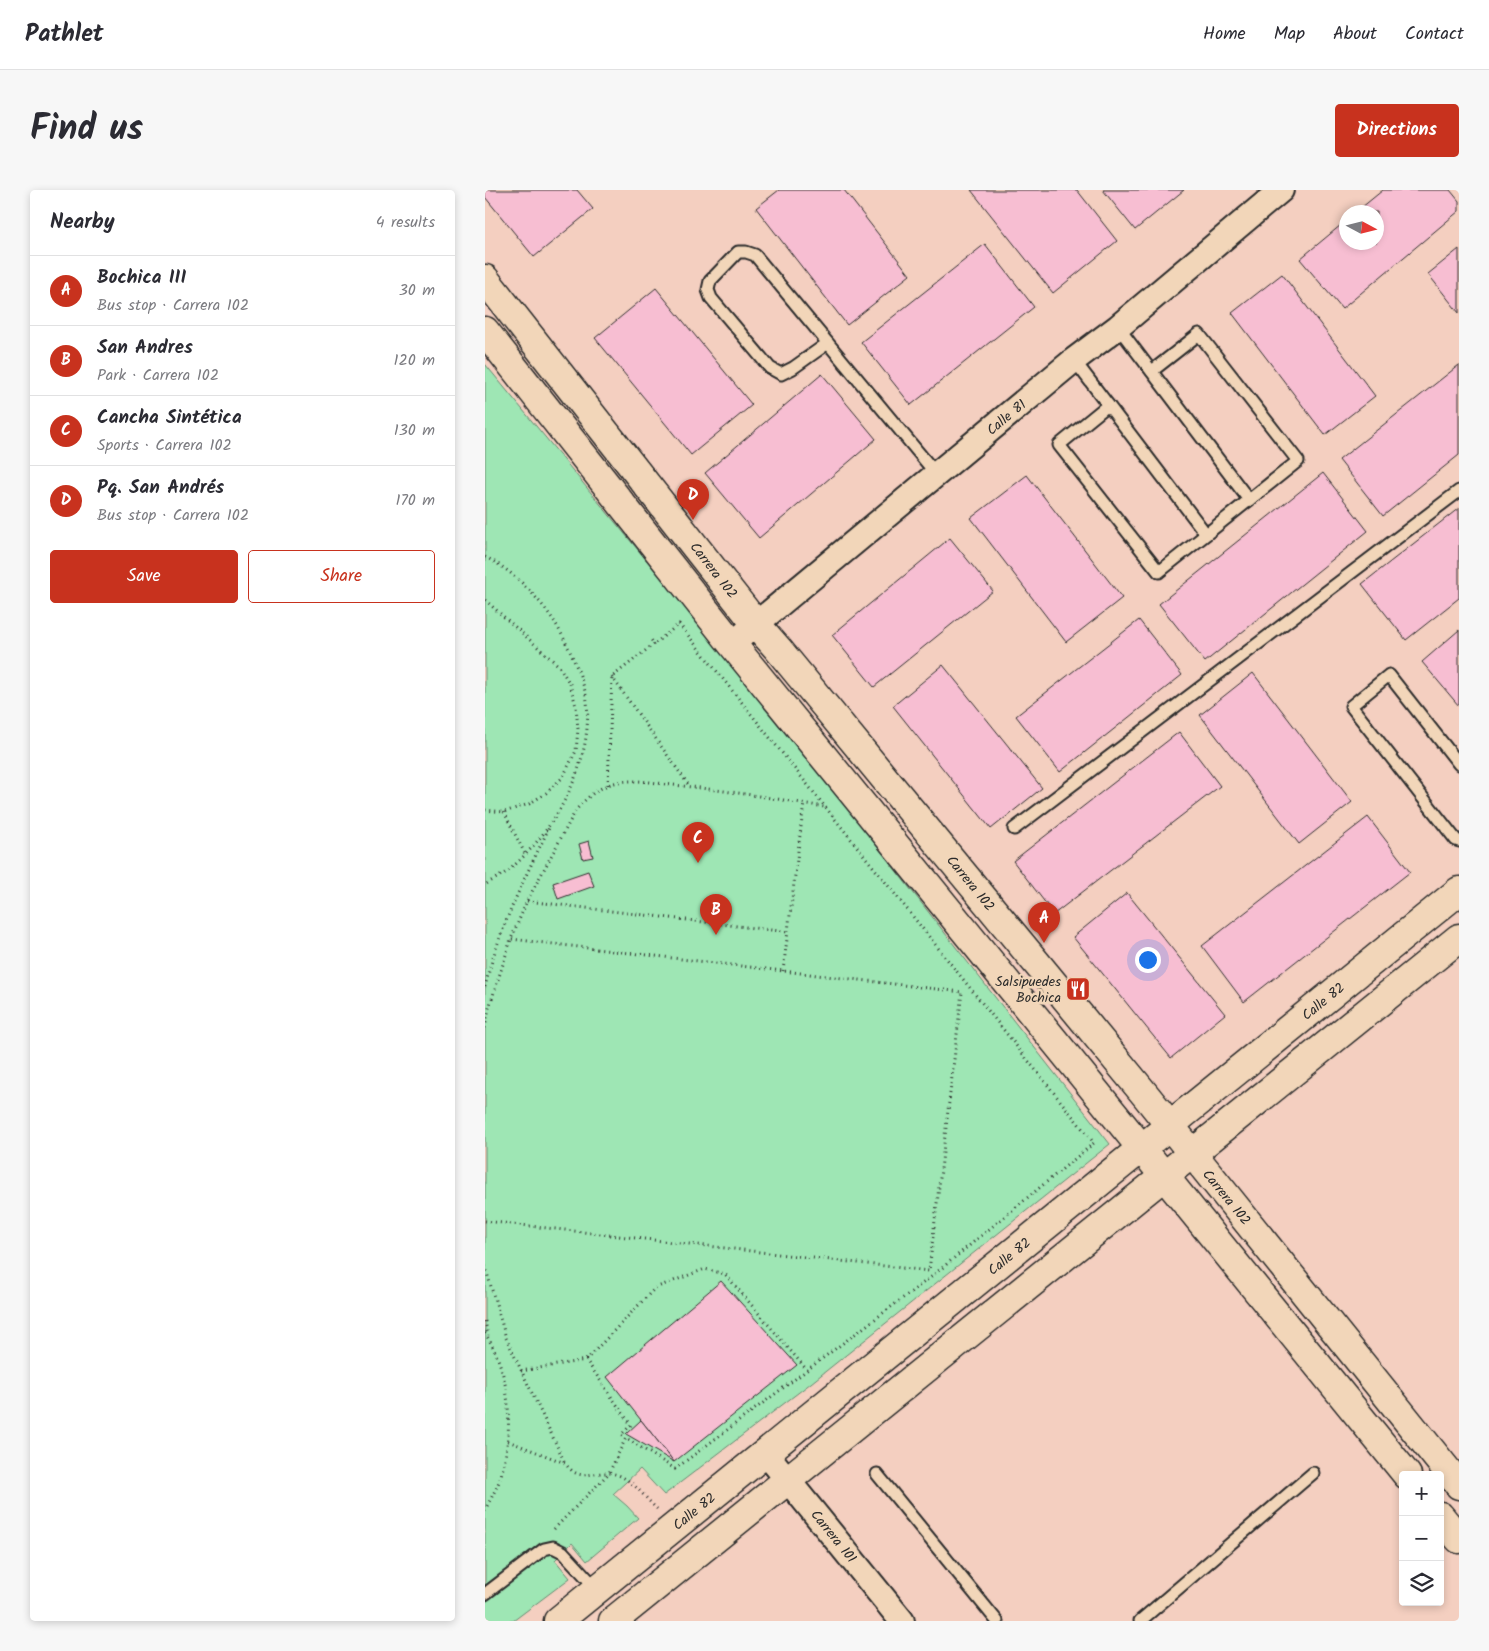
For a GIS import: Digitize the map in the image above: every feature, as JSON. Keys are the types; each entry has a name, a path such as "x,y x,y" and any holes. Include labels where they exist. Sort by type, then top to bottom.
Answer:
{"street":[{"name":"Calle 81","path":"732,644 1074,360 1118,327 1281,190"},
{"name":"Carrera 102","path":"485,279 756,624 791,664 1170,1126 1459,1485"},
{"path":"485,331 732,644 1404,1471"},
{"name":"Calle 82","path":"558,1621 765,1452 1142,1150 1459,891"},
{"path":"613,1621 1459,938"},
{"name":"Carrera 101","path":"765,1452 902,1621"},
{"path":"1444,1521 1459,1539"}],"lane":[{"path":"828,343 793,368 781,374 770,368 711,298 708,290 710,281 738,252 755,255 937,474"},
{"path":"1118,327 1249,500"},
{"path":"1108,405 1059,445 1159,572 1298,461 1199,334 1152,371"},
{"path":"1074,360 1207,534"},
{"path":"1014,829 1459,491"},
{"path":"1459,764 1389,675 1351,706 1456,840 1459,841"},
{"path":"1140,1621 1313,1473"},
{"path":"877,1474 997,1621"},
{"path":"485,1594 544,1549 553,1547 563,1552 597,1589"}],"path":[{"path":"485,557 513,576 541,603 563,635 587,699 588,722 584,748 573,783 553,818 541,836 507,872 485,885"},
{"path":"485,600 559,666 570,684 576,706 578,729 576,751 563,777 546,793 529,804 504,812 485,810"},
{"path":"586,1360 631,1425 621,1435 675,1469 931,1277 1094,1143 679,624 612,677 608,785"},
{"path":"650,638 654,644"},
{"path":"612,677 690,787"},
{"path":"485,1028 511,939 527,901 576,810 586,798 599,789 608,785 633,781 690,787 825,807"},
{"path":"783,971 804,803"},
{"path":"504,812 525,854"},
{"path":"485,987 500,937 516,897 553,818"},
{"path":"527,901 788,932"},
{"path":"511,939 962,992 969,987"},
{"path":"485,1221 929,1271 962,992"},
{"path":"485,1266 506,1338 570,1470 579,1475 609,1473 627,1480 674,1527"},
{"path":"521,1371 586,1360 655,1288 705,1270 725,1274 807,1370"},
{"path":"485,1321 489,1339 502,1372 508,1406 508,1441 499,1480 485,1510"},
{"path":"485,1333 489,1339"},
{"path":"553,1547 552,1536 554,1530 609,1473 626,1438"},
{"path":"508,1441 565,1462"}],"green space":[{"path":"485,364 782,725 1110,1144 811,1383 664,1495 640,1469 613,1494 638,1518 587,1561 572,1543 555,1560 570,1578 513,1621 485,1621"}],"building":[{"path":"485,190 577,190 593,209 534,257 485,197"},
{"path":"779,190 844,190 910,275 847,325 756,208"},
{"path":"971,190 1077,190 1117,241 1053,293"},
{"path":"1103,190 1184,190 1135,230"},
{"path":"1383,190 1450,190 1459,201 1459,211 1342,309 1300,259 1339,227 1339,250 1384,250 1384,205 1365,205"},
{"path":"985,244 1034,307 911,405 861,342"},
{"path":"1459,249 1459,313 1428,274"},
{"path":"1282,274 1375,396 1325,435 1232,313"},
{"path":"656,288 752,405 691,455 595,338"},
{"path":"1459,365 1459,455 1383,516 1339,460"},
{"path":"822,374 876,439 759,538 705,473"},
{"path":"1323,473 1368,531 1205,662 1159,604"},
{"path":"1027,475 1122,598 1066,642 971,518"},
{"path":"1459,508 1459,598 1406,640 1362,584"},
{"path":"950,538 993,591 874,687 832,635"},
{"path":"1139,620 1182,675 1060,772 1016,716"},
{"path":"1459,630 1459,706 1422,662"},
{"path":"943,665 1042,788 991,829 893,706"},
{"path":"1253,673 1352,802 1299,844 1200,715"},
{"path":"1179,732 1220,786 1054,914 1013,861"},
{"path":"1368,817 1410,872 1244,1002 1202,946"},
{"path":"589,841 593,857 583,859 579,844"},
{"path":"588,871 594,886 558,899 553,883"},
{"path":"1127,893 1225,1014 1171,1058 1073,937"},
{"path":"721,1281 797,1365 674,1462 607,1377"},
{"path":"641,1420 674,1462 626,1434"}],"place":[{"name":"Pq. San Andrés","path":"693,520"},
{"name":"Cancha Sintética","path":"698,863"},
{"name":"San Andres","path":"716,935"},
{"name":"Bochica III","path":"1044,943"},
{"name":"Salsipuedes Bochica","path":"1078,989"}]}
